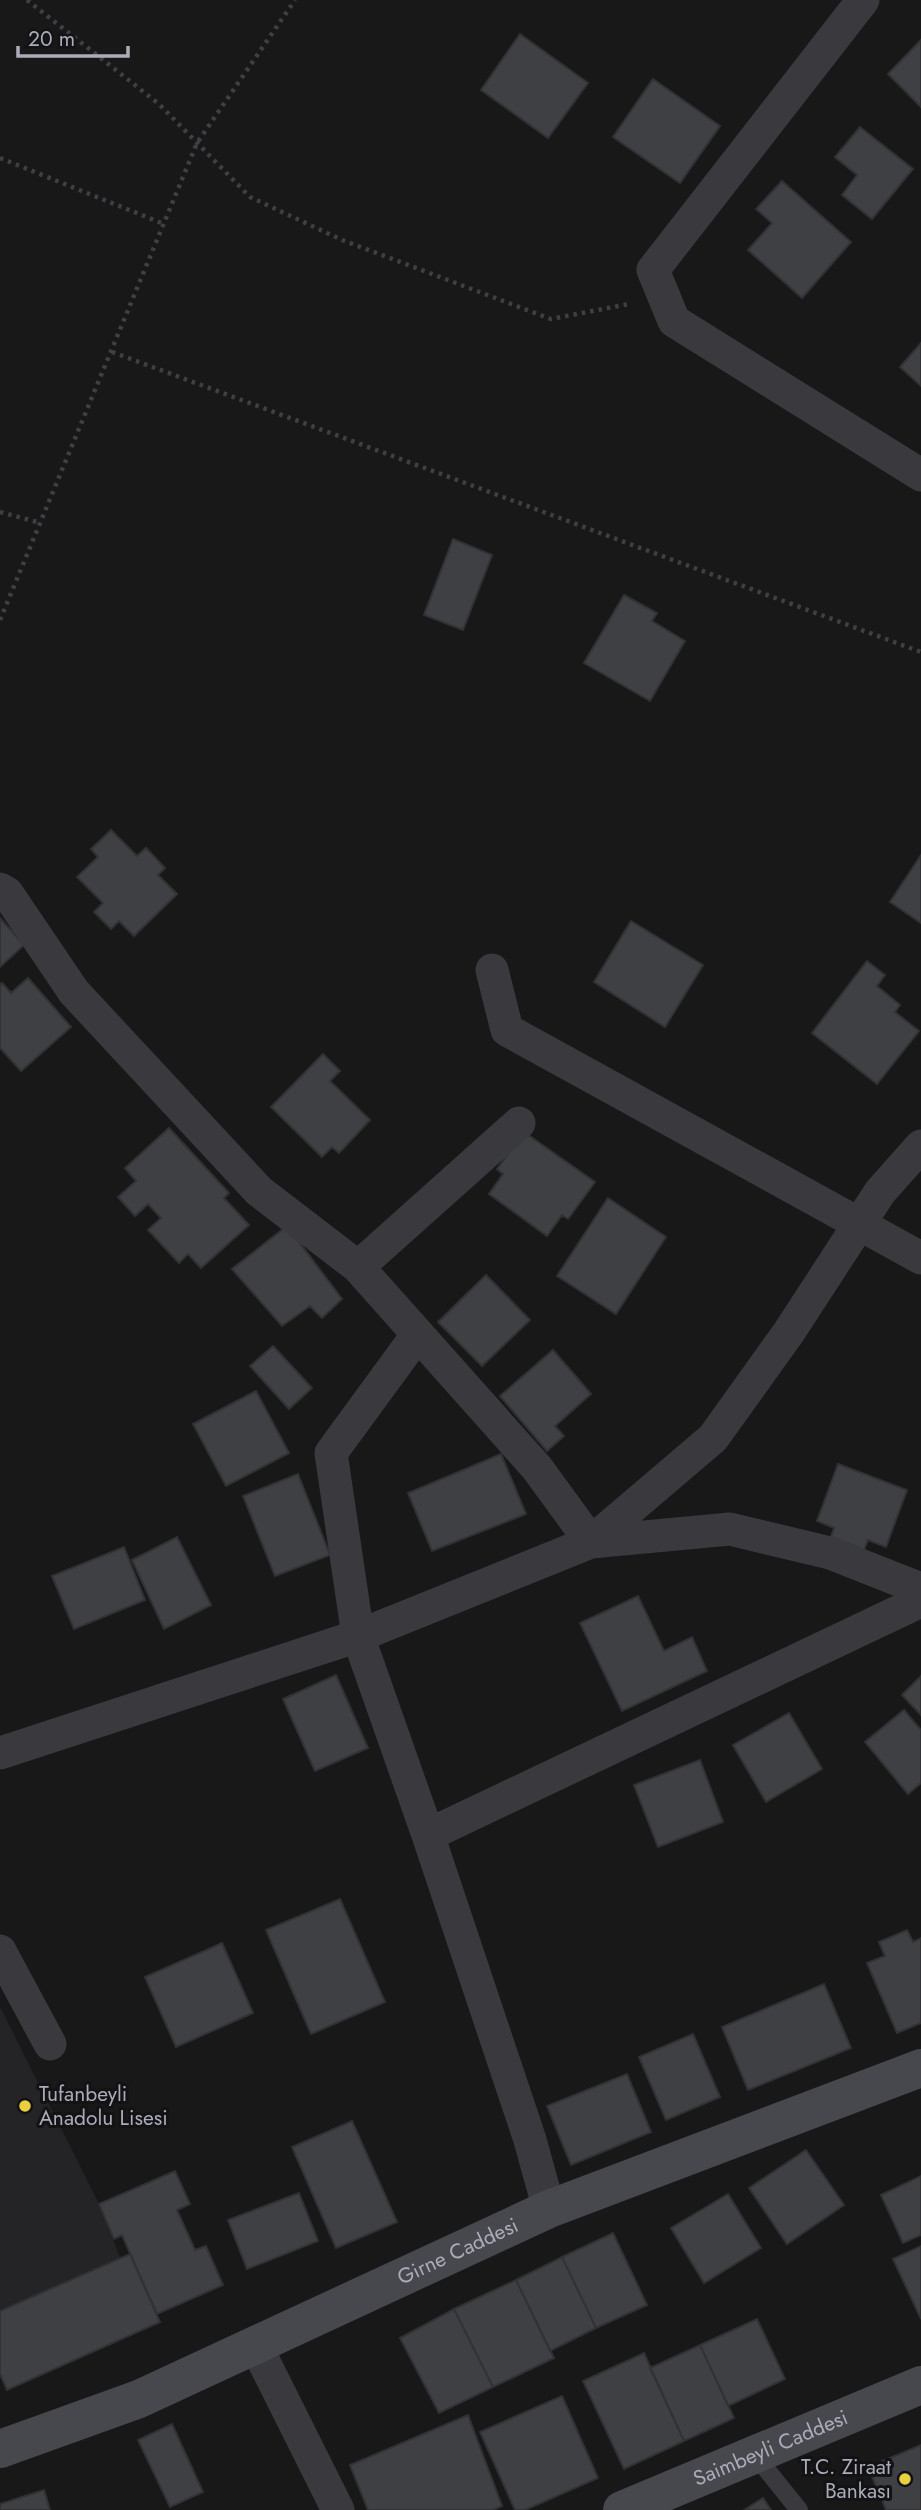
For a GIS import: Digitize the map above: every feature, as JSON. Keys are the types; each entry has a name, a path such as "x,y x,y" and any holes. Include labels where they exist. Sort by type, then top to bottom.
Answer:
{"street":[{"path":"863,0 653,270 674,321 921,475"},
{"path":"0,889 7,893 74,992 259,1191 358,1267 537,1468 591,1542"},
{"path":"492,970 507,1030 921,1258"},
{"path":"358,1267 463,1170 519,1123"},
{"path":"591,1542 713,1438 789,1332 880,1192 921,1146"},
{"path":"418,1334 331,1453 358,1636 530,2140 549,2208"},
{"path":"0,1752 358,1636 591,1542 730,1529 830,1553 921,1589"},
{"path":"428,1835 921,1601"},
{"path":"0,1951 50,2044"},
{"name":"Girne Caddesi","path":"0,2449 139,2399 549,2208 921,2067"},
{"path":"256,2346 338,2510"},
{"name":"Saimbeyli Caddesi","path":"622,2510 921,2385"}],"lane":[{"path":"754,2454 799,2510"}],"path":[{"path":"27,0 159,104 250,197 342,240 551,319 664,297"},
{"path":"0,620 197,143 295,0"},
{"path":"0,158 164,224"},
{"path":"112,352 921,652"},
{"path":"0,512 41,523"}],"shaded area":[{"name":"Tufanbeyli Anadolu Lisesi","path":"0,2007 99,2204 120,2258 0,2311"}],"building":[{"path":"520,34 588,83 548,138 481,90"},
{"path":"921,40 921,107 888,74"},
{"path":"653,79 720,126 680,183 613,137"},
{"path":"860,127 913,169 872,219 842,195 857,175 835,157"},
{"path":"782,181 851,242 802,298 748,250 772,223 756,209"},
{"path":"921,343 921,386 900,367"},
{"path":"453,539 492,555 463,630 424,615"},
{"path":"624,595 657,613 652,621 685,641 650,701 584,663"},
{"path":"111,830 137,856 146,848 165,868 158,875 177,894 134,936 119,921 111,929 94,912 103,903 77,877 98,857 91,849"},
{"path":"921,855 921,923 890,902"},
{"path":"0,918 24,945 0,967"},
{"path":"631,921 703,965 665,1027 594,982"},
{"path":"867,961 885,975 877,986 900,1005 895,1012 919,1031 877,1084 812,1033"},
{"path":"28,978 71,1027 21,1071 0,1048 0,984 11,993"},
{"path":"323,1054 340,1071 330,1081 370,1120 339,1153 332,1147 322,1157 271,1107"},
{"path":"169,1128 229,1193 224,1198 249,1225 201,1268 188,1254 179,1263 148,1230 161,1218 148,1204 135,1216 118,1197 136,1181 125,1168"},
{"path":"524,1132 595,1182 568,1219 562,1215 547,1236 489,1194 503,1174 497,1169"},
{"path":"608,1198 666,1237 616,1314 557,1276"},
{"path":"287,1226 342,1299 322,1318 310,1306 282,1326 232,1269"},
{"path":"486,1275 530,1320 482,1366 438,1322"},
{"path":"273,1346 312,1388 289,1409 250,1366"},
{"path":"553,1350 591,1394 555,1426 564,1436 547,1451 500,1396"},
{"path":"256,1391 289,1453 226,1486 193,1424"},
{"path":"501,1454 526,1514 432,1551 408,1493"},
{"path":"838,1464 907,1490 886,1547 868,1540 864,1550 831,1537 834,1528 817,1521"},
{"path":"298,1474 330,1555 275,1576 243,1496"},
{"path":"177,1537 211,1605 164,1629 132,1560"},
{"path":"124,1547 145,1600 74,1629 52,1576"},
{"path":"638,1596 664,1651 692,1637 707,1671 622,1711 580,1623"},
{"path":"336,1675 368,1748 315,1771 283,1699"},
{"path":"921,1676 921,1715 902,1695"},
{"path":"904,1710 921,1730 921,1783 908,1794 865,1742"},
{"path":"789,1713 822,1769 766,1802 733,1745"},
{"path":"700,1760 723,1822 658,1847 634,1785"},
{"path":"340,1899 385,2002 311,2034 266,1930"},
{"path":"907,1930 913,1942 921,1938 921,2023 897,2033 867,1963 885,1956 879,1942"},
{"path":"222,1943 253,2013 176,2047 145,1977"},
{"path":"824,1984 851,2048 748,2090 722,2027"},
{"path":"693,2034 720,2097 666,2120 639,2057"},
{"path":"627,2074 651,2132 571,2165 547,2106"},
{"path":"352,2121 397,2222 336,2248 292,2147"},
{"path":"806,2150 844,2205 787,2244 749,2188"},
{"path":"175,2171 190,2204 177,2210 195,2250 206,2246 223,2285 157,2314 122,2235 114,2239 99,2204"},
{"path":"921,2176 921,2235 903,2243 881,2195"},
{"path":"299,2193 318,2241 247,2269 228,2220"},
{"path":"728,2194 761,2248 704,2283 671,2228"},
{"path":"613,2233 647,2305 596,2328 562,2257"},
{"path":"921,2246 921,2319 893,2259"},
{"path":"130,2254 160,2322 7,2390 0,2374 0,2311"},
{"path":"562,2257 596,2328 550,2351 516,2280"},
{"path":"516,2280 554,2358 493,2387 454,2309"},
{"path":"454,2309 493,2387 439,2413 400,2338"},
{"path":"757,2319 785,2379 728,2406 700,2345"},
{"path":"700,2345 734,2418 684,2441 650,2368"},
{"path":"644,2353 684,2441 624,2469 583,2381"},
{"path":"562,2396 598,2478 525,2510 515,2510 480,2432"},
{"path":"468,2415 502,2506 493,2510 368,2510 350,2465"},
{"path":"172,2424 203,2492 170,2507 138,2440"},
{"path":"921,2445 921,2510 886,2510 868,2467"},
{"path":"44,2490 50,2510 0,2510 0,2504"},
{"path":"763,2498 771,2510 744,2510"}],"place":[{"name":"Tufanbeyli Anadolu Lisesi","path":"25,2106"},
{"name":"T.C. Ziraat Bankası","path":"905,2479"}]}
